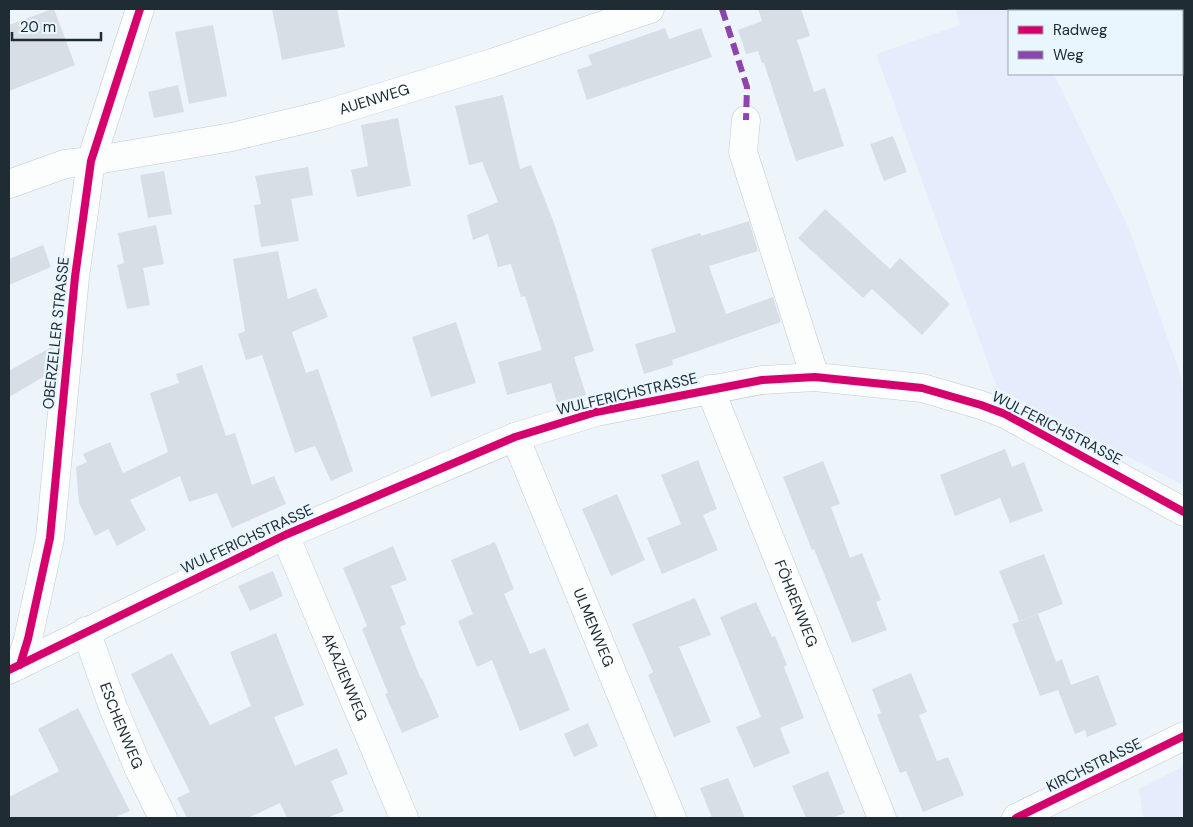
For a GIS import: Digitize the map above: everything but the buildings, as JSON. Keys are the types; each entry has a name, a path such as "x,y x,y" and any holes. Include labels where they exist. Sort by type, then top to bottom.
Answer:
{"street":[{"name":"OBERZELLER STRASSE","path":"14,667 28,639 50,538 75,277 92,161 140,9"},
{"name":"AUENWEG","path":"9,184 65,164 232,137 323,115 492,63 650,9"},
{"path":"746,120 743,152 814,377"},
{"name":"WULFERICHSTRASSE","path":"14,667 285,535 515,437 596,412 762,380 814,377 922,388 981,405 1005,414 1184,512"},
{"name":"FÖHRENWEG","path":"710,389 882,818"},
{"name":"ULMENWEG","path":"515,437 672,818"},
{"name":"AKAZIENWEG","path":"285,535 404,818"},
{"name":"ESCHENWEG","path":"86,631 113,708 138,767 163,818"},
{"name":"KIRCHSTRASSE","path":"1016,818 1184,736"}],"shaded area":[{"path":"955,9 1023,10 1008,10 1008,75 1054,75 1130,231 1181,376 1184,399 1184,486 997,388 876,54 960,25"},
{"path":"1184,766 1184,818 1143,818 1139,789"}],"marked path":[{"path":"722,9 747,87 746,120"}],"cycle path":[{"path":"20,665 28,639 50,538 75,277 91,161 140,9"},
{"path":"9,670 285,535 515,437 596,412 762,380 815,377 922,388 981,405 1005,414 1184,512"},
{"path":"1016,818 1184,736"}]}
